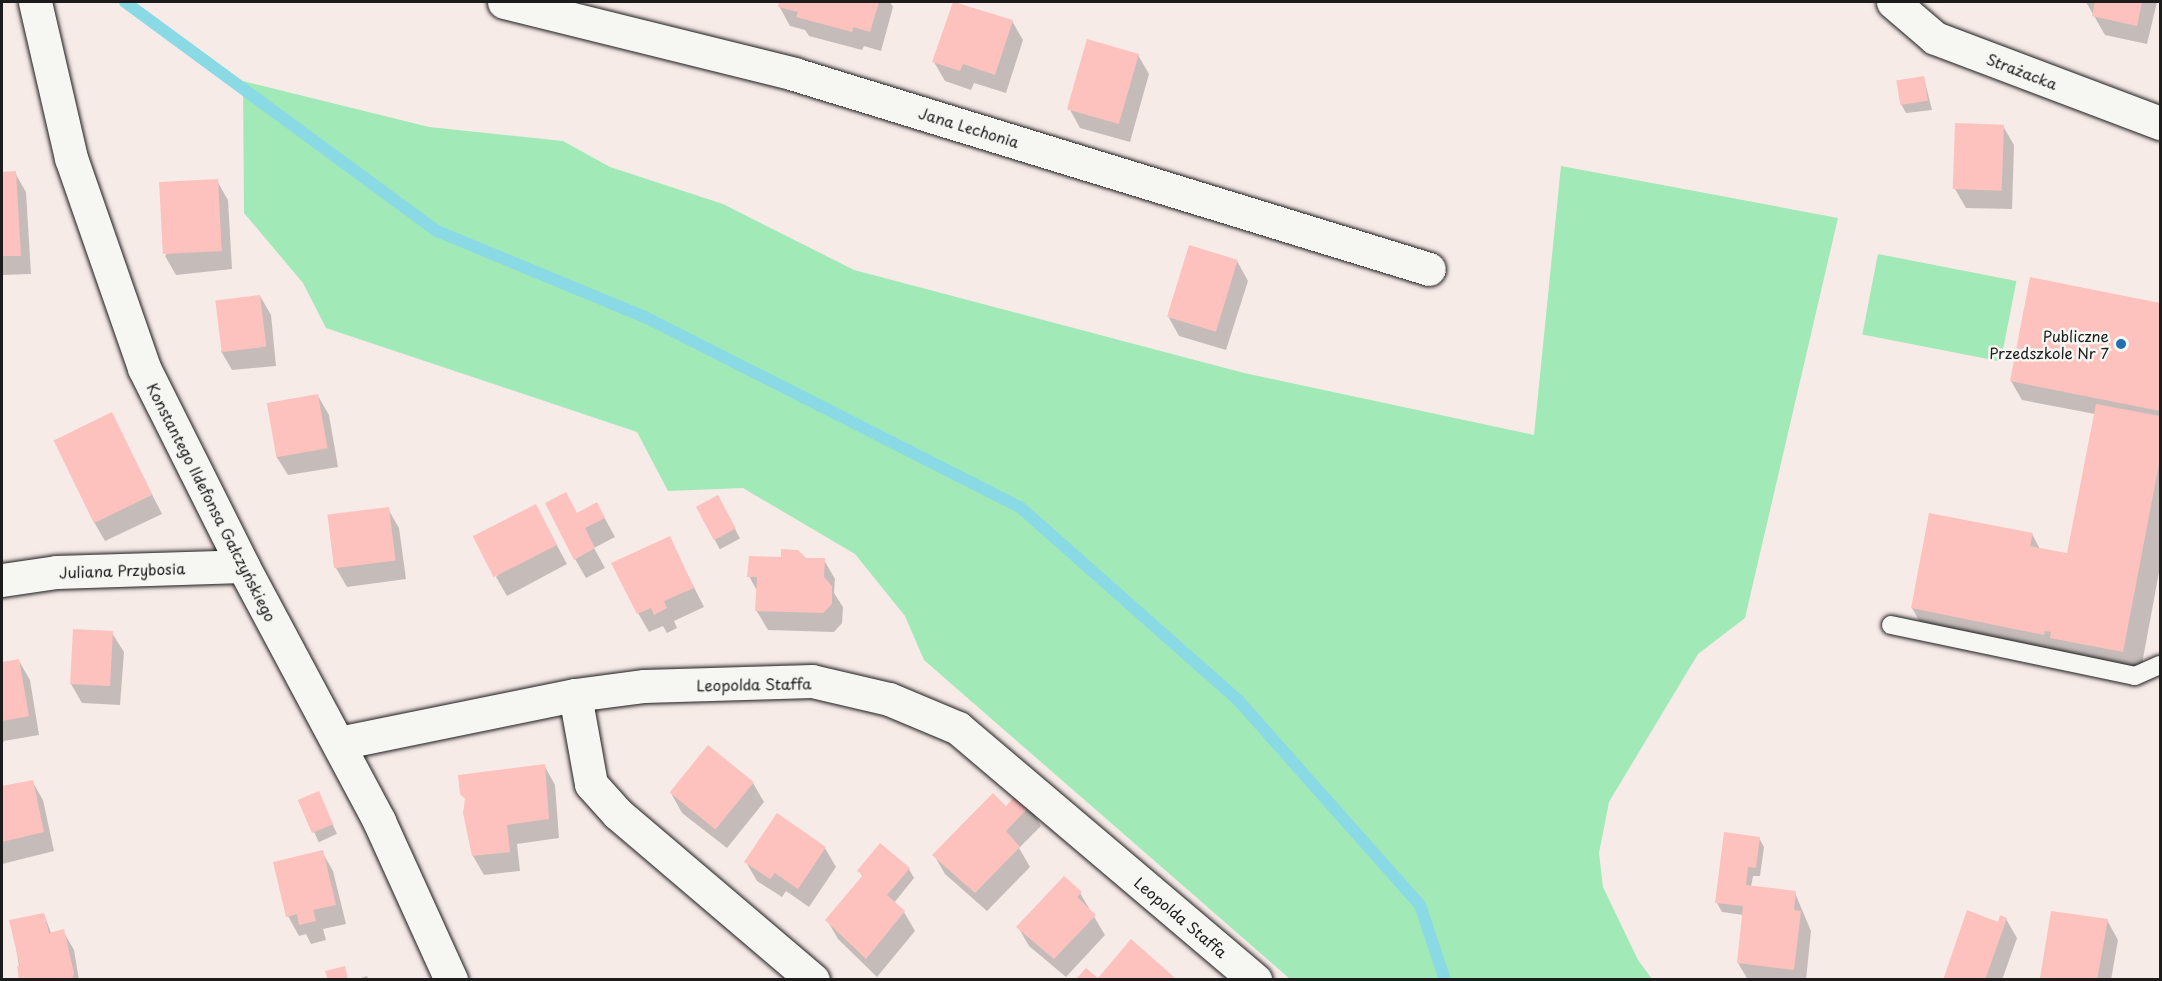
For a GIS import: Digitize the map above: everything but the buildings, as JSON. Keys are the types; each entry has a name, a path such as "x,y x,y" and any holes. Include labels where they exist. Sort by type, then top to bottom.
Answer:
{"street":[{"name":"Konstantego Ildefonsa Gałczyńskiego","path":"35,2 71,158 99,247 144,368 243,566 339,743 451,980"},
{"name":"Jana Lechonia","path":"504,2 794,74 1429,269"},
{"name":"Strażacka","path":"1893,2 1935,38 2160,123"},
{"name":"Juliana Przybosia","path":"2,580 56,572 243,566"},
{"name":"Leopolda Staffa","path":"339,743 575,695 644,686 812,681 889,699 948,723 967,735 1255,980"},
{"path":"575,695 591,784 618,814 813,980"}],"lane":[{"path":"1891,625 2135,676 2160,667"}],"green space":[{"path":"243,81 429,127 563,141 610,167 723,204 854,270 1244,373 1534,435 1561,166 1838,218 1745,618 1698,654 1609,802 1599,853 1603,887 1638,960 1652,979 1290,979 924,660 905,616 855,554 743,488 668,491 637,432 326,328 303,283 244,213"},
{"path":"1878,254 2016,281 2001,361 1862,334"}],"waterway":[{"path":"125,2 437,231 647,318 1021,508 1238,700 1420,905 1445,980"}],"place":[{"name":"Publiczne Przedszkole Nr 7","path":"2121,344"}]}
